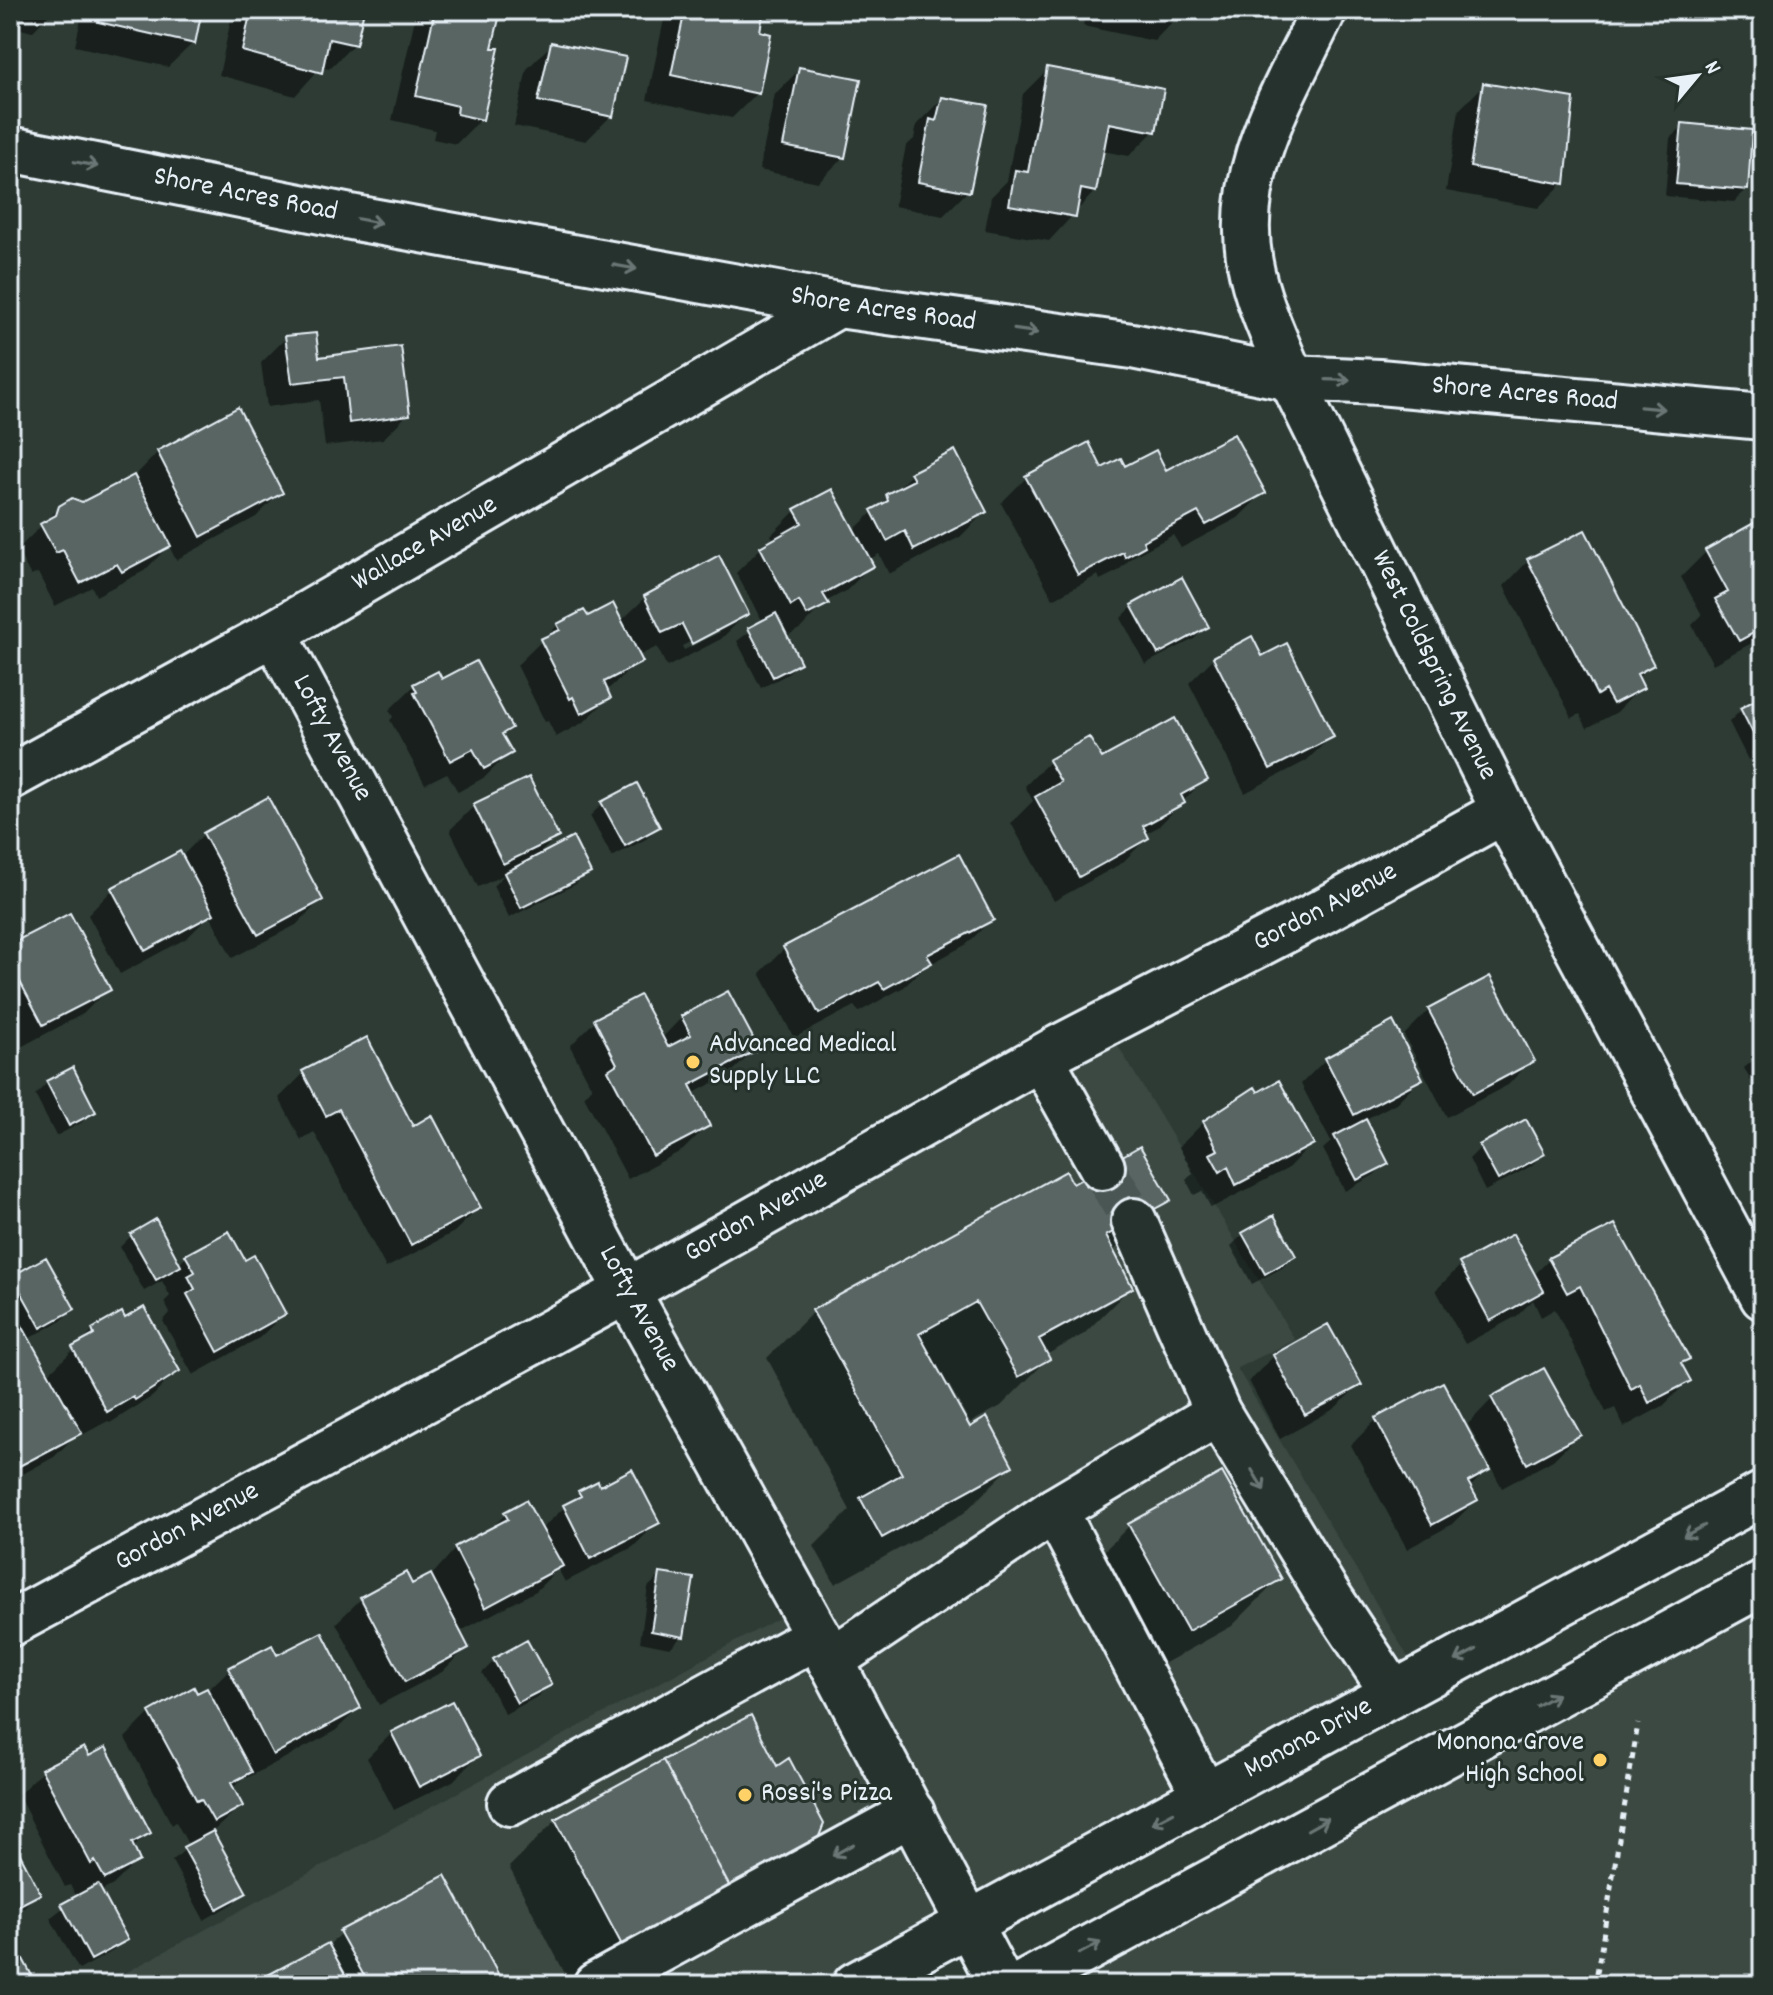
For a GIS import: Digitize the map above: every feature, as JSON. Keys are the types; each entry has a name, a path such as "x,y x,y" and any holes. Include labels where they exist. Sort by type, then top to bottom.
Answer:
{"street":[{"name":"West Coldspring Avenue","path":"1324,10 1260,142 1251,174 1247,225 1250,264 1291,378 1504,811 1763,1297"},
{"name":"Shore Acres Road","path":"10,149 382,223 838,305 1132,346 1291,378 1379,382 1763,417"},
{"name":"Wallace Avenue","path":"10,777 274,633 838,305"},
{"name":"Lofty Avenue","path":"274,633 627,1291 824,1648 1001,1985"},
{"name":"Gordon Avenue","path":"10,1624 627,1291 1041,1058 1323,911 1504,811"},
{"path":"1041,1058 1102,1167"},
{"path":"1134,1221 1218,1413 1325,1590 1393,1693"},
{"path":"510,1803 824,1648 1218,1413"},
{"name":"Monona Drive","path":"855,1985 1763,1494"},
{"path":"1055,1510 1205,1796"},
{"path":"1021,1985 1763,1583"},
{"path":"596,1985 912,1813"}],"path":[{"path":"1595,1985 1638,1724"}],"shaded area":[{"path":"1105,1024 1295,1340 1237,1368 1421,1679 855,1985 103,1985 801,1606 627,1291"},
{"name":"Monona Grove High School","path":"1763,1583 1763,1985 1021,1985"}],"building":[{"path":"101,10 202,10 195,44 98,22"},
{"path":"251,10 364,10 356,45 329,39 322,73 242,51"},
{"path":"435,10 501,10 492,48 499,48 483,120 457,114 458,106 416,96"},
{"path":"685,10 764,10 760,31 771,34 759,94 671,75"},
{"path":"1146,10 1182,10 1180,17"},
{"path":"551,42 626,57 613,117 538,101"},
{"path":"799,67 861,79 845,158 783,146"},
{"path":"1047,67 1164,89 1156,132 1109,123 1096,192 1081,189 1076,217 1009,205 1015,170 1028,172"},
{"path":"1483,83 1574,98 1565,184 1470,167"},
{"path":"942,97 988,105 970,192 918,182 930,119 936,121"},
{"path":"1682,123 1752,130 1748,190 1676,184"},
{"path":"316,333 319,357 401,346 410,415 349,423 344,377 292,383 285,336"},
{"path":"238,407 283,493 201,537 157,451"},
{"path":"1234,434 1266,493 1206,525 1198,512 1143,541 1145,546 1125,557 1123,552 1078,575 1025,476 1089,442 1102,468 1121,458 1125,466 1156,450 1166,470"},
{"path":"955,450 987,512 914,550 905,531 887,541 871,510 888,501 886,494 914,480 910,473"},
{"path":"134,475 171,546 122,572 117,564 80,583 63,550 56,553 40,524 56,515 59,506 72,498 82,502"},
{"path":"832,489 874,566 823,594 829,604 807,615 799,601 791,606 760,547 802,523 794,509"},
{"path":"1763,518 1763,628 1739,641 1715,599 1728,592 1705,550"},
{"path":"1585,530 1654,665 1637,674 1644,688 1613,704 1605,690 1597,695 1527,559"},
{"path":"719,555 749,614 692,644 682,624 662,633 644,596"},
{"path":"1182,577 1209,627 1158,654 1131,605"},
{"path":"613,603 643,662 604,682 611,698 581,714 573,697 570,699 540,639 560,630 557,624 584,610 588,616"},
{"path":"776,613 801,663 773,677 748,628"},
{"path":"1252,636 1262,656 1287,643 1334,737 1270,769 1213,657"},
{"path":"476,661 512,728 502,734 513,753 484,769 473,749 450,761 414,693 417,692 413,684 438,671 442,679"},
{"path":"1763,696 1763,748 1761,749 1740,708"},
{"path":"1175,718 1208,780 1181,795 1185,803 1143,826 1149,838 1079,877 1035,797 1061,782 1048,760 1089,737 1102,758"},
{"path":"529,777 559,837 503,864 473,804"},
{"path":"637,783 660,827 625,846 601,802"},
{"path":"268,797 323,900 258,935 203,833"},
{"path":"573,837 591,873 521,908 504,873"},
{"path":"180,851 214,914 145,951 111,888"},
{"path":"959,854 994,920 927,955 932,963 884,989 879,982 819,1014 783,947"},
{"path":"70,913 111,990 43,1025 10,963 10,944"},
{"path":"1490,976 1535,1061 1473,1094 1428,1009"},
{"path":"728,991 759,1049 690,1085 710,1126 653,1156 608,1070 617,1064 594,1019 640,995 668,1047 691,1035 681,1016"},
{"path":"1393,1021 1423,1079 1354,1115 1325,1058"},
{"path":"367,1037 413,1126 432,1115 481,1208 411,1245 339,1109 326,1116 302,1071"},
{"path":"73,1067 96,1112 69,1126 46,1081"},
{"path":"1279,1080 1314,1144 1236,1185 1228,1167 1220,1172 1210,1154 1218,1150 1203,1121 1255,1087 1258,1092"},
{"path":"1366,1119 1389,1164 1357,1180 1334,1136"},
{"path":"1526,1119 1545,1154 1498,1180 1479,1145"},
{"path":"1140,1146 1171,1200 1106,1236 1133,1288 1039,1339 1050,1359 1018,1377 976,1302 919,1334 970,1427 987,1417 1013,1466 882,1538 860,1498 902,1474 812,1310 1066,1171 1073,1184"},
{"path":"1274,1215 1296,1256 1265,1274 1242,1233"},
{"path":"156,1219 181,1266 156,1280 130,1234"},
{"path":"1615,1224 1690,1359 1681,1363 1691,1381 1649,1403 1640,1384 1631,1389 1580,1286 1567,1293 1548,1258"},
{"path":"229,1231 245,1260 254,1255 286,1314 218,1352 187,1294 195,1289 188,1276 195,1272 185,1255"},
{"path":"1513,1234 1544,1291 1490,1321 1459,1263"},
{"path":"46,1257 75,1309 41,1328 12,1276"},
{"path":"10,1304 82,1433 10,1471"},
{"path":"144,1307 180,1371 135,1400 133,1397 107,1412 72,1347 94,1335 92,1329 122,1312 125,1318"},
{"path":"1328,1324 1362,1385 1305,1415 1273,1355"},
{"path":"1544,1368 1581,1435 1527,1464 1491,1397"},
{"path":"1443,1382 1490,1470 1468,1482 1478,1500 1432,1525 1375,1418"},
{"path":"632,1469 660,1523 590,1559 563,1505 581,1496 578,1491 598,1481 600,1486"},
{"path":"1222,1472 1282,1579 1188,1631 1128,1524"},
{"path":"526,1500 563,1566 485,1608 454,1547 508,1519 504,1512"},
{"path":"406,1572 412,1584 431,1574 469,1648 405,1682 360,1597"},
{"path":"660,1573 694,1578 684,1637 651,1631"},
{"path":"322,1632 361,1708 273,1755 228,1668 272,1645 277,1655"},
{"path":"527,1640 552,1685 517,1703 493,1659"},
{"path":"194,1687 197,1693 207,1688 252,1772 231,1783 243,1806 214,1822 201,1799 197,1801 149,1712"},
{"path":"452,1701 480,1756 419,1787 391,1732"},
{"name":"Rossi's Pizza","path":"751,1715 777,1766 789,1758 824,1824 813,1851 733,1893 663,1760"},
{"path":"84,1747 89,1756 106,1747 151,1833 132,1843 140,1861 105,1879 95,1861 91,1864 41,1769"},
{"path":"663,1760 733,1893 624,1949 555,1819"},
{"path":"213,1831 247,1893 217,1909 183,1847"},
{"path":"10,1835 41,1894 10,1910"},
{"path":"445,1875 504,1985 369,1985 339,1931"},
{"path":"98,1884 128,1940 91,1960 61,1904"},
{"path":"328,1943 351,1985 249,1985"},
{"path":"16,1946 37,1985 10,1985 10,1950"}],"tunnel":[{"path":"1102,1167 1134,1221"}],"place":[{"name":"Advanced Medical Supply LLC","path":"693,1062"},
{"name":"Monona Grove High School","path":"1600,1760"},
{"name":"Rossi's Pizza","path":"745,1795"}]}
